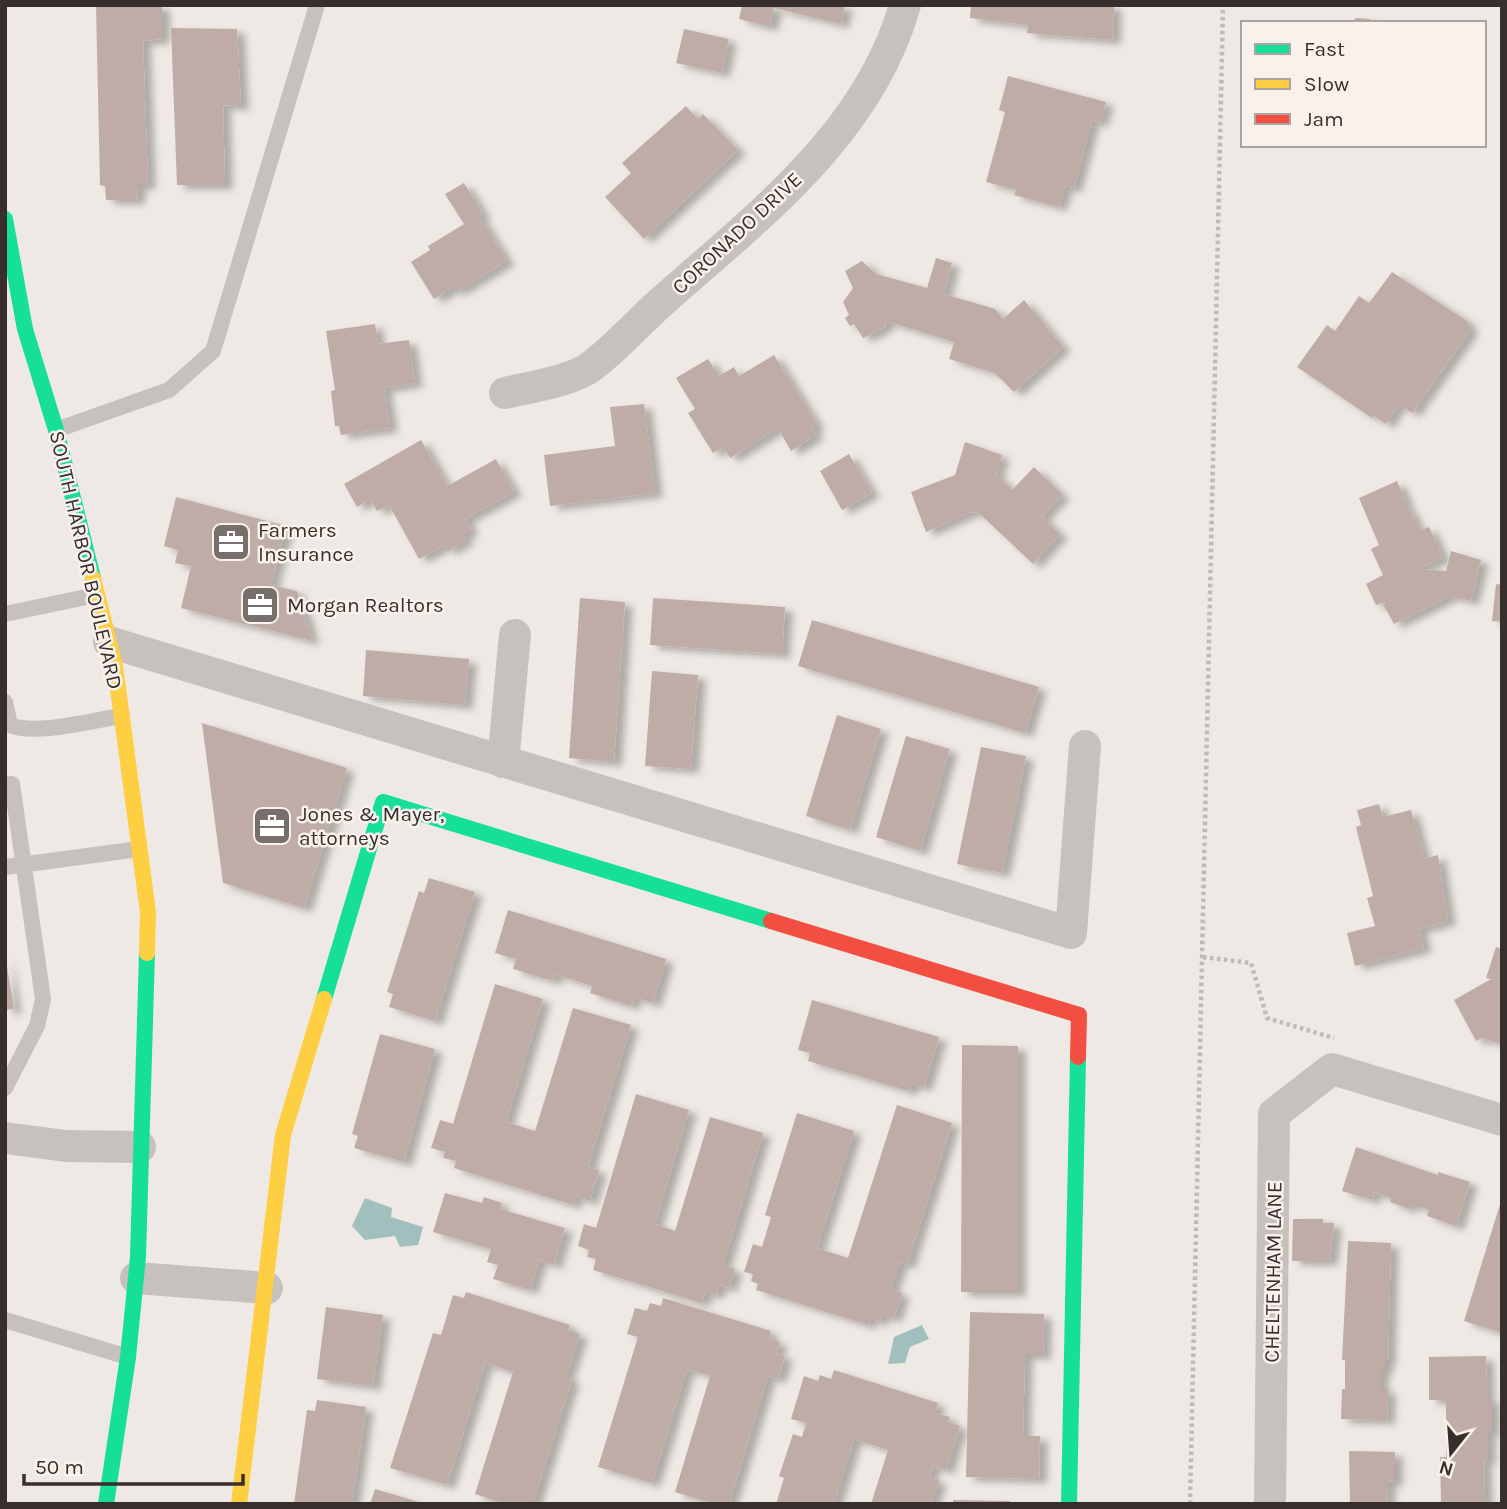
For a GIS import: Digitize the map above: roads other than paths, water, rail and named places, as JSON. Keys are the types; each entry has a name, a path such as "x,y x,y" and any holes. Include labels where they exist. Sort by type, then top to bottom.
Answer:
{"street":[{"name":"CORONADO DRIVE","path":"505,393 584,372 788,190 826,148 860,102 878,70 905,5"},
{"name":"SOUTH HARBOR BOULEVARD","path":"5,219 22,307 109,642 122,716 148,912 148,990 141,1147"},
{"path":"503,762 515,635"},
{"path":"109,642 1071,933 1085,746"},
{"path":"239,1504 267,1288 283,1135 383,802 1079,1015 1069,1504"},
{"name":"CHELTENHAM LANE","path":"1270,1504 1275,1114 1339,1055 1502,1119"},
{"path":"5,1138 66,1146 141,1147 136,1278 128,1357 106,1504"},
{"path":"136,1278 267,1288"}],"lane":[{"path":"56,430 169,390 213,351 317,5"},
{"path":"5,312 22,307"},
{"path":"5,614 96,595"},
{"path":"5,702 10,725 18,728 36,729 122,716"},
{"path":"5,785 12,783 43,999 37,1026 5,1087"},
{"path":"5,867 139,849"},
{"path":"5,1320 128,1357"}],"water":[{"path":"365,1198 392,1208 391,1217 423,1227 418,1245 400,1247 395,1236 365,1240 352,1226"},
{"path":"922,1325 929,1339 910,1347 905,1363 888,1364 894,1337"}],"place":[{"name":"Farmers Insurance","path":"231,542"},
{"name":"Morgan Realtors","path":"260,605"},
{"name":"Jones & Mayer, attorneys","path":"272,826"}]}
